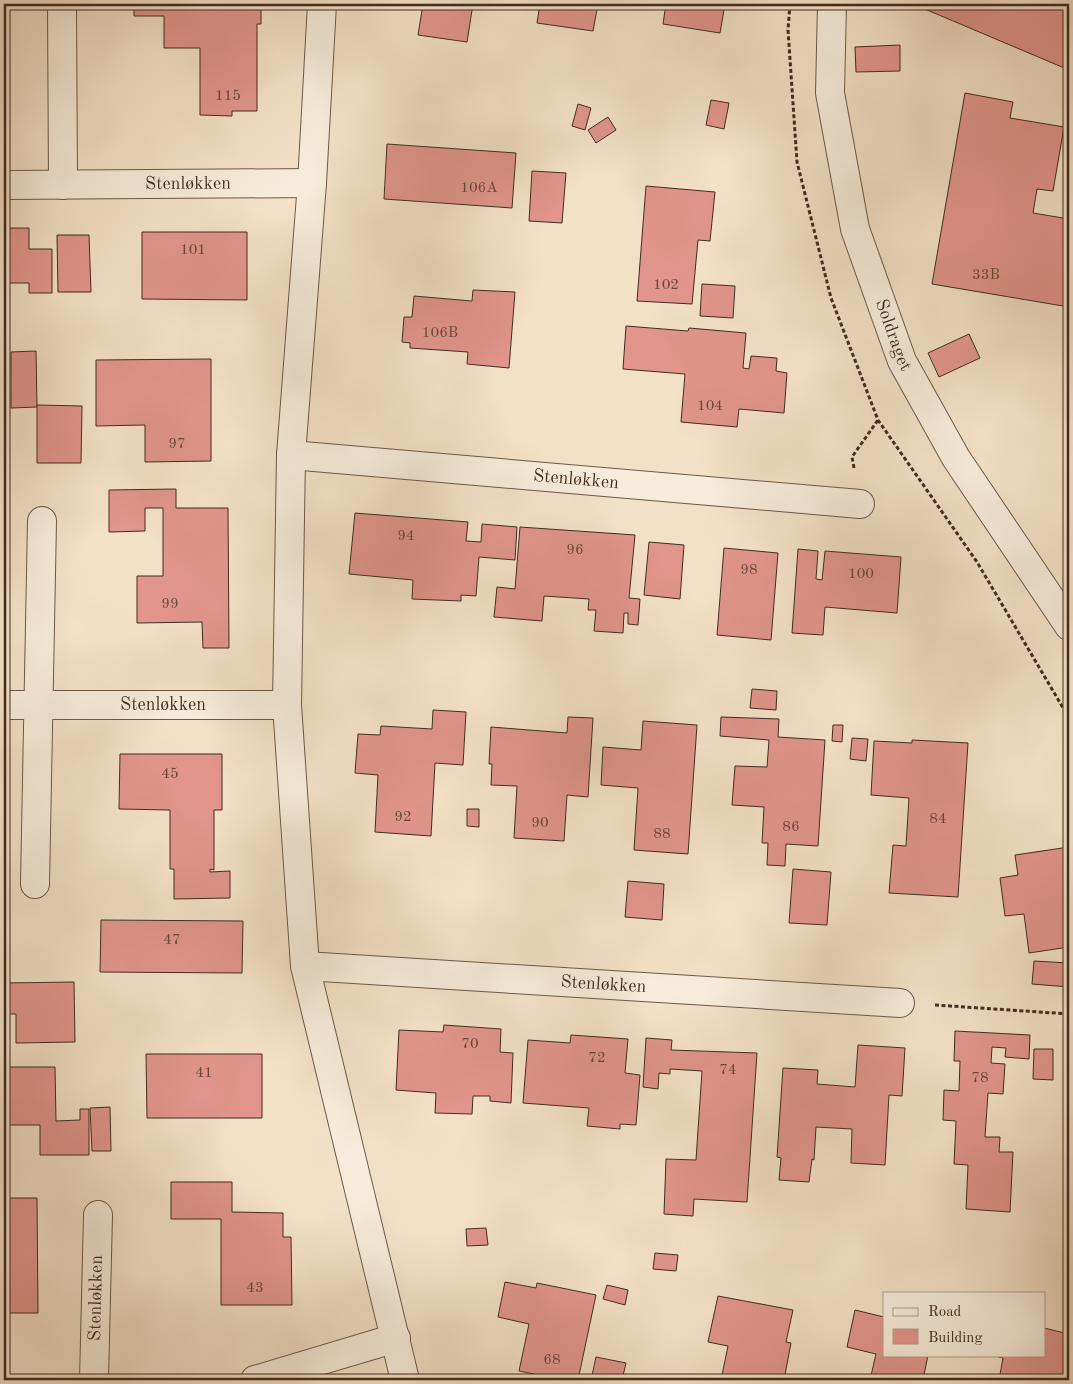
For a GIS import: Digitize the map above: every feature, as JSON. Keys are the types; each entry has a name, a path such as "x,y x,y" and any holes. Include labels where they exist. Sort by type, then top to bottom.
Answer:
{"street":[{"path":"62,4 63,185"},
{"path":"322,4 312,183 291,455 287,705 305,966 405,1380"},
{"name":"Soldraget","path":"832,4 830,93 855,228 902,360 956,458 1069,626"},
{"name":"Stenløkken","path":"4,185 312,183"},
{"name":"Stenløkken","path":"291,455 860,504"},
{"path":"35,884 42,521"},
{"name":"Stenløkken","path":"4,705 287,705"},
{"name":"Stenløkken","path":"305,966 900,1003"},
{"name":"Stenløkken","path":"94,1380 98,1215"},
{"path":"255,1380 396,1338"}],"path":[{"path":"860,504 852,457 878,420 977,562 1069,718"},
{"path":"900,1003 1069,1014"}],"building":[{"path":"134,4 261,4 261,24 257,24 257,111 232,111 232,116 200,115 200,48 164,48 164,16 134,16"},
{"path":"423,4 473,4 467,42 418,35"},
{"path":"540,4 598,4 593,31 537,23"},
{"path":"666,4 725,4 720,33 663,24"},
{"path":"913,4 1069,4 1069,70"},
{"path":"900,45 900,71 856,72 855,47"},
{"path":"965,93 1013,102 1010,118 1064,127 1053,191 1037,189 1033,213 1069,219 1069,307 932,284"},
{"path":"711,100 729,103 724,129 706,125"},
{"path":"578,104 591,108 585,130 572,126"},
{"path":"608,117 616,130 596,143 588,130"},
{"path":"387,144 516,153 512,208 384,199"},
{"path":"532,171 566,173 562,223 529,221"},
{"path":"646,186 715,192 710,241 698,240 692,304 637,301"},
{"path":"4,228 29,228 29,249 52,249 52,293 29,293 29,283 4,283"},
{"path":"142,232 247,232 247,300 142,299"},
{"path":"57,235 89,235 91,292 58,292"},
{"path":"702,284 735,286 733,318 700,316"},
{"path":"473,290 515,292 509,368 467,364 468,352 410,348 410,343 402,342 404,317 412,317 414,296 472,301"},
{"path":"626,326 688,331 689,328 746,333 743,368 749,369 751,356 777,358 776,371 787,373 784,413 739,409 737,427 681,422 685,374 623,369"},
{"path":"969,334 980,358 939,377 928,353"},
{"path":"36,351 37,407 11,408 11,352"},
{"path":"5,358 5,415 4,415"},
{"path":"211,359 211,461 145,462 145,425 96,426 96,360"},
{"path":"1064,371 1069,371 1069,428"},
{"path":"37,405 82,406 81,463 37,463"},
{"path":"176,489 176,508 228,508 229,648 203,648 202,622 137,623 137,576 163,576 163,508 145,508 145,531 109,532 109,490"},
{"path":"355,513 468,522 466,541 481,542 482,524 517,527 515,560 479,557 476,596 461,595 461,601 412,599 413,580 349,574"},
{"path":"520,527 635,535 629,598 640,599 638,625 628,624 628,613 624,613 623,633 594,631 596,610 588,610 589,599 544,596 542,621 494,617 497,587 515,589"},
{"path":"649,542 684,545 680,599 644,595"},
{"path":"724,548 778,553 771,640 717,635"},
{"path":"798,549 818,551 816,579 822,580 825,551 901,557 897,613 825,607 823,635 792,633"},
{"path":"752,689 777,691 776,710 750,708"},
{"path":"433,710 466,712 463,765 435,763 431,836 375,832 378,775 355,773 358,734 380,735 381,726 432,729"},
{"path":"568,717 593,718 588,797 567,795 564,841 514,838 517,786 491,785 492,764 489,764 491,727 567,733"},
{"path":"721,717 779,719 778,737 825,740 818,846 786,844 785,866 767,865 768,843 762,843 764,807 732,805 735,766 767,767 769,740 720,736"},
{"path":"643,721 697,725 688,854 634,850 638,788 601,785 603,747 641,750"},
{"path":"833,725 843,725 842,742 832,741"},
{"path":"852,738 868,739 866,761 850,759"},
{"path":"912,740 968,743 958,897 889,893 893,845 906,846 909,798 871,795 874,741 912,743"},
{"path":"120,754 222,754 222,810 214,810 214,870 210,869 210,872 230,871 230,898 174,899 174,869 170,869 170,810 119,809"},
{"path":"467,809 479,809 479,827 467,826"},
{"path":"1069,847 1069,947 1029,953 1024,914 1005,916 1000,878 1018,875 1015,855"},
{"path":"793,869 831,872 827,925 789,923"},
{"path":"628,881 664,884 662,920 625,917"},
{"path":"101,920 243,921 242,973 100,972"},
{"path":"1034,961 1069,963 1069,987 1032,984"},
{"path":"74,982 75,1042 16,1043 16,1014 4,1014 4,983"},
{"path":"444,1025 501,1029 500,1052 513,1053 511,1103 490,1101 490,1096 473,1096 472,1114 435,1113 436,1093 396,1090 399,1030 443,1032"},
{"path":"955,1031 1030,1035 1029,1059 1005,1057 1006,1048 992,1047 991,1063 1005,1064 1003,1094 988,1093 985,1137 1000,1137 999,1152 1013,1152 1010,1212 966,1209 968,1165 954,1164 956,1121 943,1120 944,1090 959,1091 960,1061 954,1061"},
{"path":"571,1035 628,1039 625,1073 640,1075 636,1125 620,1124 620,1129 587,1126 589,1108 523,1103 528,1040 570,1043"},
{"path":"646,1038 672,1040 671,1050 757,1053 747,1202 694,1199 693,1216 664,1214 666,1159 696,1160 702,1071 670,1069 670,1074 659,1073 658,1089 643,1087"},
{"path":"858,1045 905,1048 902,1096 889,1095 885,1165 851,1163 852,1129 816,1127 814,1160 812,1159 809,1182 779,1180 781,1158 777,1157 783,1068 818,1070 817,1084 855,1087"},
{"path":"1034,1049 1053,1049 1053,1080 1033,1079"},
{"path":"146,1054 262,1054 262,1118 147,1118"},
{"path":"4,1067 55,1067 56,1121 80,1120 80,1109 89,1109 89,1155 40,1155 40,1125 4,1125"},
{"path":"110,1107 111,1151 92,1151 90,1108"},
{"path":"171,1182 232,1182 232,1212 283,1213 283,1237 291,1237 292,1305 221,1305 221,1219 171,1219"},
{"path":"4,1198 37,1198 38,1313 4,1313"},
{"path":"486,1228 488,1245 467,1246 466,1229"},
{"path":"655,1253 678,1255 676,1271 653,1269"},
{"path":"505,1282 536,1288 537,1283 596,1295 578,1380 563,1380 519,1371 529,1324 498,1317"},
{"path":"607,1285 628,1290 625,1305 603,1299"},
{"path":"718,1296 793,1310 786,1342 791,1343 784,1380 721,1380 728,1346 708,1342"},
{"path":"855,1310 883,1317 883,1356 928,1356 923,1380 870,1380 876,1354 847,1347"},
{"path":"1046,1328 1069,1334 1069,1380 999,1380 1003,1358 998,1357 1046,1356"},
{"path":"596,1357 626,1363 622,1380 591,1380"}]}
